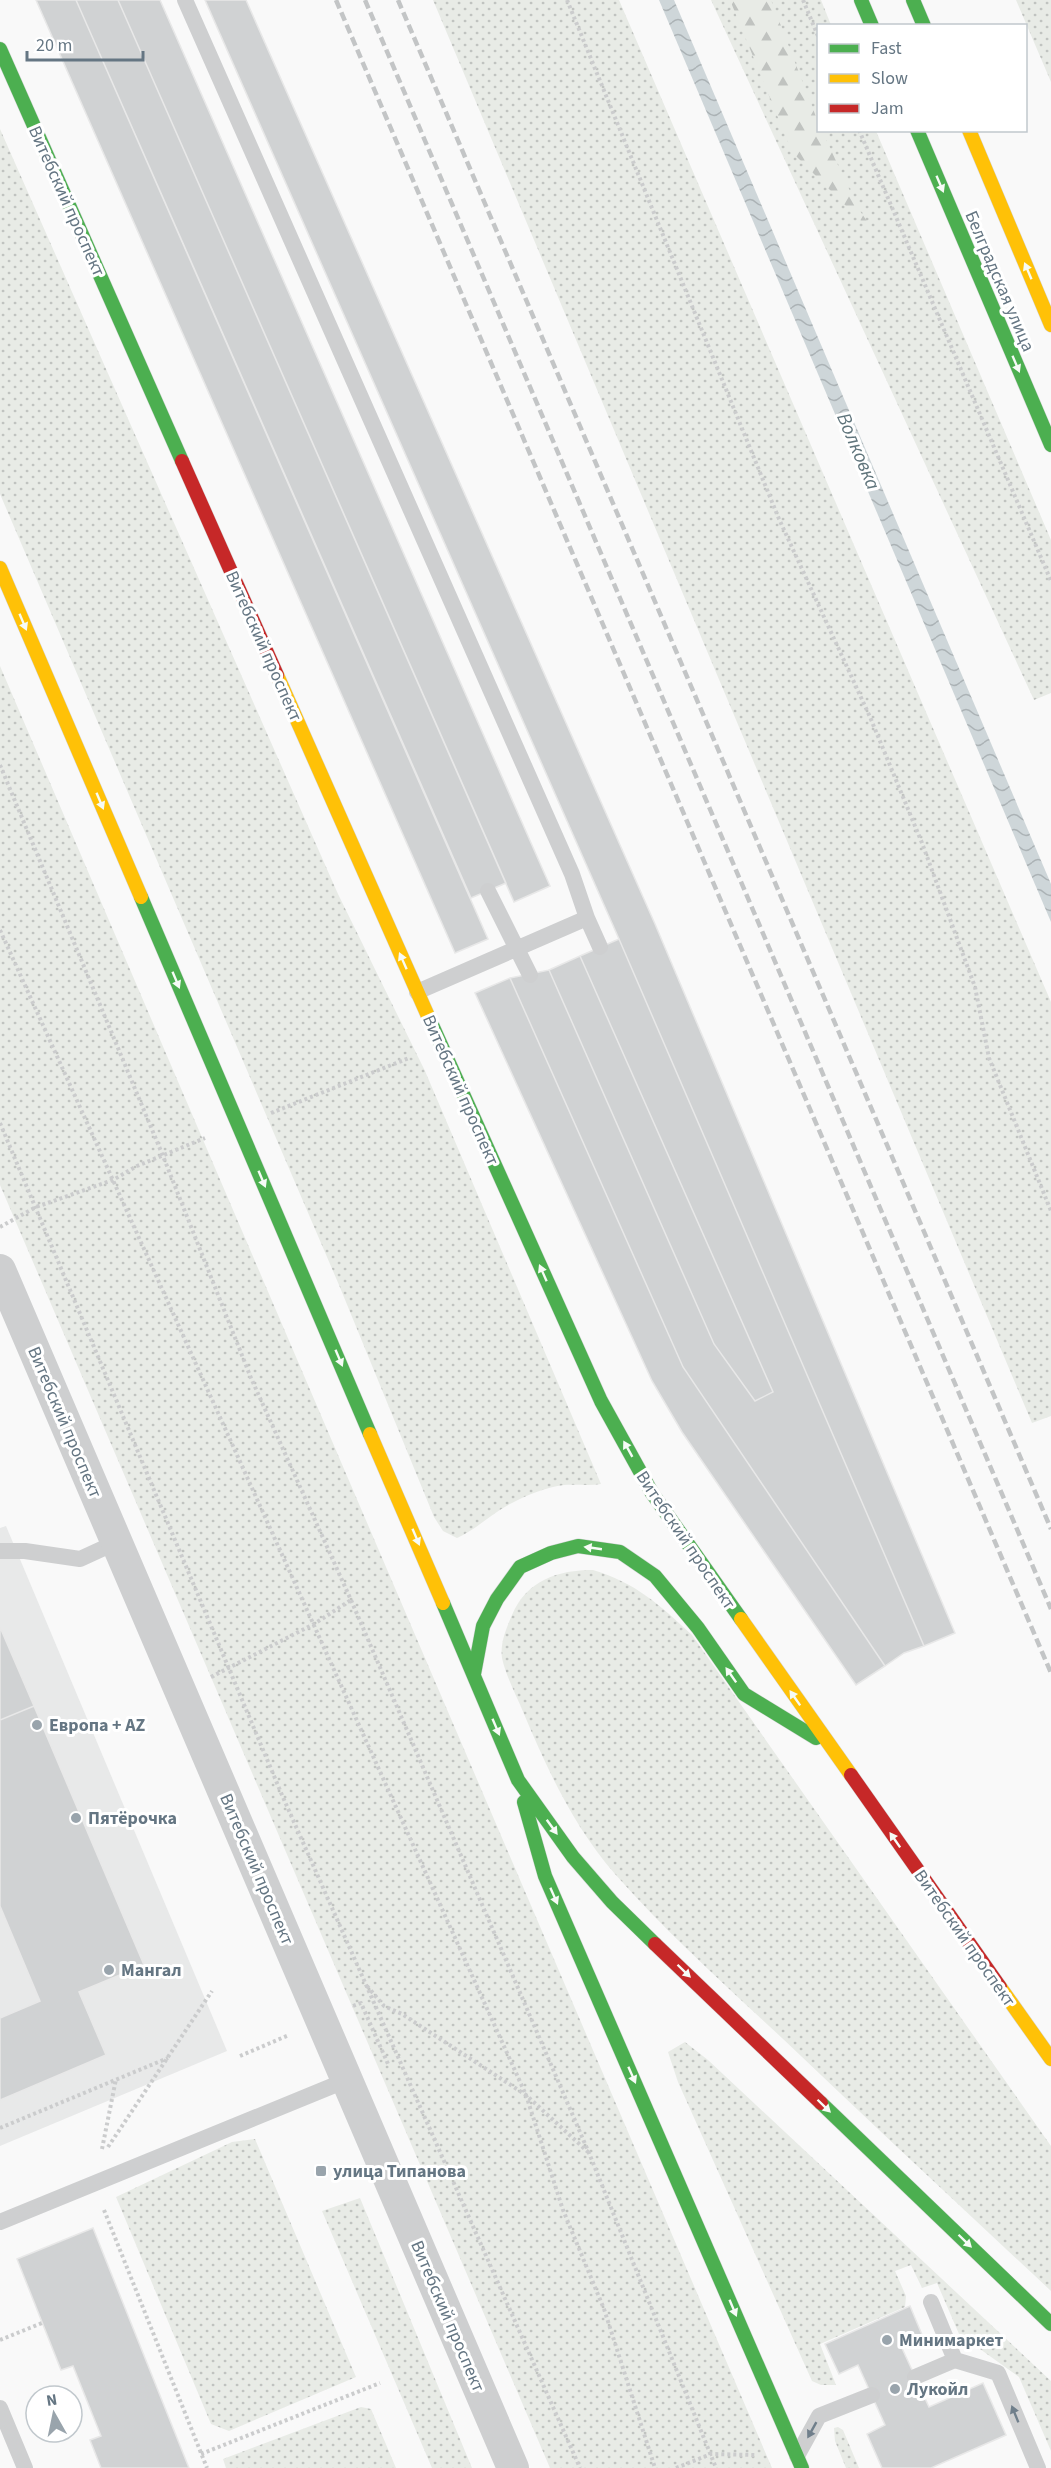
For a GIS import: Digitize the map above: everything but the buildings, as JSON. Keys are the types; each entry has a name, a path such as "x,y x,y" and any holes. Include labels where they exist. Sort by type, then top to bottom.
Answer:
{"main road":[{"path":"861,0 871,24"},
{"path":"914,0 923,24"},
{"name":"Витебский проспект","path":"0,49 417,992 601,1401 652,1493 828,1746 1051,2059"},
{"name":"Белградская улица","path":"918,132 1051,445"},
{"name":"Белградская улица","path":"970,132 1051,325"},
{"path":"0,568 474,1674 518,1780 545,1876 800,2462"},
{"path":"474,1674 483,1626 497,1599 520,1567 551,1553 578,1546 620,1552 655,1576 698,1628 744,1694 828,1746"},
{"path":"518,1780 573,1857 612,1902 1051,2324"}],"street":[{"name":"Витебский проспект","path":"0,1270 513,2468"}],"lane":[{"path":"185,0 572,874 600,947"},
{"path":"488,891 530,975"},
{"path":"417,992 587,918"},
{"path":"0,1551 25,1551 80,1559 117,1542"},
{"path":"0,2222 347,2080"},
{"path":"931,2302 955,2360"},
{"path":"915,2377 955,2360 998,2373 1035,2467"},
{"path":"800,2462 819,2416 872,2395"},
{"path":"0,2408 25,2468"}],"path":[{"path":"567,0 779,519 870,717 922,843 975,987 988,1058 1051,1211"},
{"path":"803,0 817,32"},
{"path":"860,132 1051,581"},
{"path":"0,765 163,1156 251,1378 351,1600 589,2153 716,2468"},
{"path":"0,930 526,2095 563,2210 604,2309 654,2468"},
{"path":"0,1123 363,1981 580,2468"},
{"path":"181,1692 314,1624 351,1600"},
{"path":"363,1981 384,2006 402,2014 526,2095 589,2153"},
{"path":"116,2079 100,2159 212,1991"},
{"path":"0,2128 169,2057"},
{"path":"93,2184 207,2468"},
{"path":"0,2340 42,2323"},
{"path":"201,2454 380,2383"},
{"path":"676,2468 711,2454 800,2462"}],"shaded area":[{"path":"6,1526 227,2051 0,2146 0,1528"}],"green space":[{"path":"433,0 619,0 1051,1002 1051,1416 1032,1423"},
{"path":"711,0 821,0 831,24 817,24 817,132 876,132 1051,540 1051,693 1034,700"},
{"path":"730,0 771,0 817,119 817,132 822,132 858,208 879,239 792,152"},
{"path":"1016,0 1051,0 1051,82 1027,24"},
{"path":"0,129 338,894 425,1071 601,1484 564,1485 537,1492 505,1507 457,1538 443,1531 434,1517 339,1285 0,494"},
{"path":"0,666 772,2468 550,2468 0,1185"},
{"path":"593,1570 635,1588 692,1635 1051,2146 1051,2291 675,1937 634,1896 587,1837 563,1798 543,1756 509,1679 502,1658 502,1647 504,1636 518,1603 535,1585 556,1575"},
{"path":"685,2042 708,2060 1051,2381 1051,2451 1019,2377 959,2334 937,2283 922,2288 911,2265 895,2271 906,2296 905,2307 820,2344 836,2385 821,2385 812,2381 678,2082 668,2052"},
{"path":"255,2139 356,2377 229,2431 211,2424 116,2197 232,2142"},
{"path":"360,2198 472,2468 432,2468 322,2211"},
{"path":"361,2407 371,2409 396,2468 226,2468 223,2459"},
{"path":"838,2427 843,2430 859,2468 846,2468 835,2441 834,2428"}],"water":[{"name":"Волковка","path":"659,0 674,0 1051,884 1051,922"}],"railway":[{"path":"336,0 1051,1673"},
{"path":"365,0 1051,1609"},
{"path":"398,0 1051,1529"}],"traffic: fast":[{"path":"861,0 871,24"},
{"path":"913,0 923,24"},
{"path":"0,49 182,461"},
{"path":"918,132 1051,445"},
{"path":"141,897 370,1434"},
{"path":"428,1016 601,1401 652,1493 741,1619"},
{"path":"474,1674 483,1626 497,1599 520,1567 551,1553 578,1546 620,1552 655,1576 698,1628 744,1694 816,1738"},
{"path":"443,1603 518,1780 573,1857 612,1902 655,1944"},
{"path":"524,1802 545,1876 802,2468"},
{"path":"821,2103 1051,2324"}],"traffic: slow":[{"path":"970,132 1051,325"},
{"path":"0,568 141,897"},
{"path":"277,675 428,1016"},
{"path":"370,1434 443,1603"},
{"path":"741,1619 851,1775"},
{"path":"1000,1987 1051,2059"}],"traffic: jam":[{"path":"182,461 277,675"},
{"path":"851,1775 1000,1987"},
{"path":"655,1944 821,2103"}],"place":[{"name":"Европа + AZ","path":"37,1725"},
{"name":"Пятёрочка","path":"76,1818"},
{"name":"Мангал","path":"109,1970"},
{"name":"улица Типанова","path":"321,2171"},
{"name":"Минимаркет","path":"887,2340"},
{"name":"Лукойл","path":"895,2389"}]}
